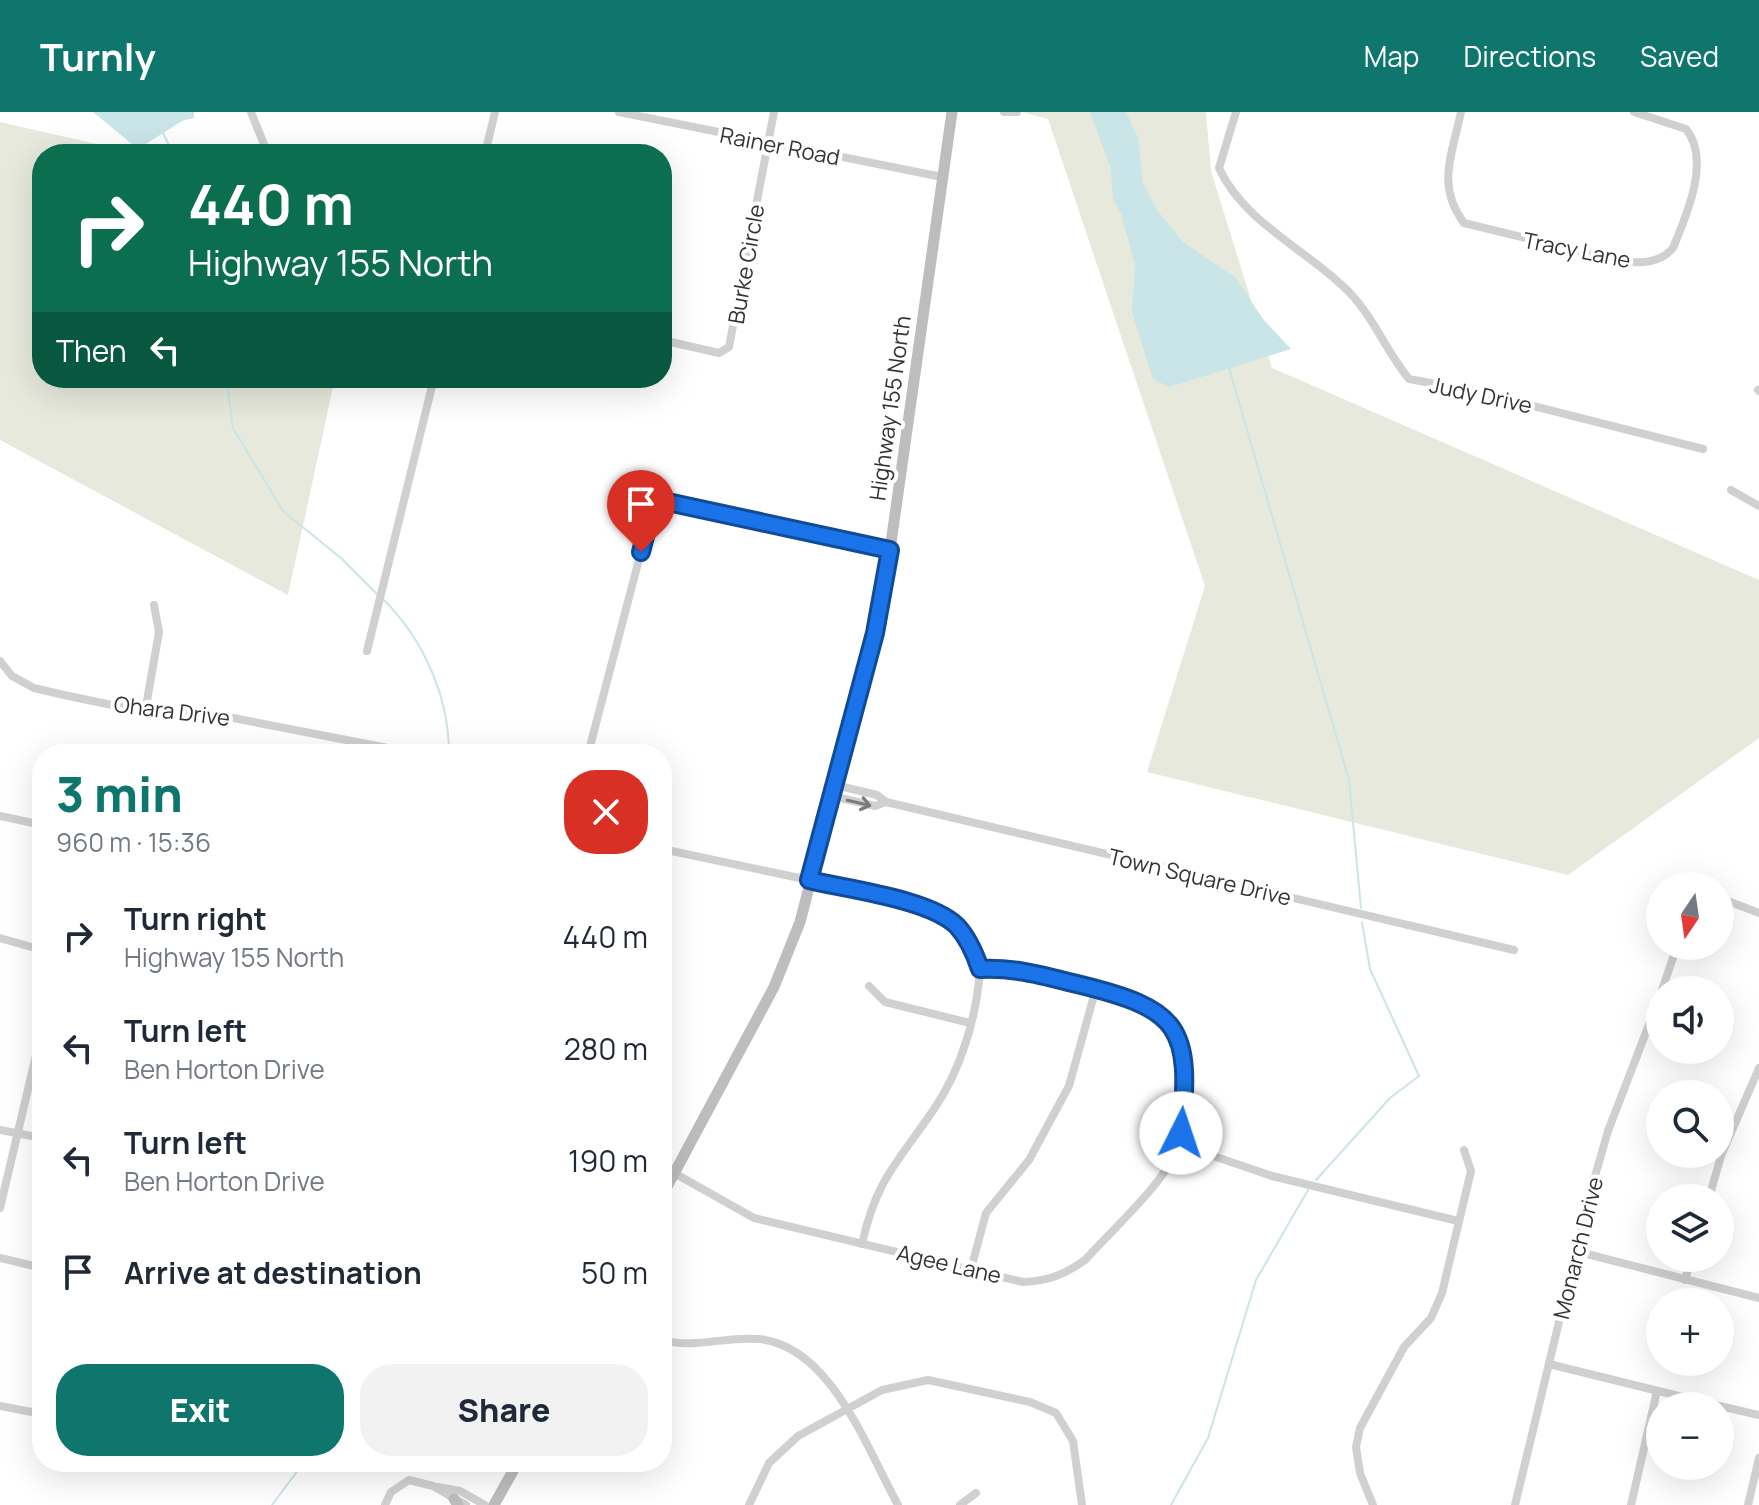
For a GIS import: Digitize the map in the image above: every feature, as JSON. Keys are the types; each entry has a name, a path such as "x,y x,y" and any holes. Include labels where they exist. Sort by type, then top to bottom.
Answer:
{"main road":[{"name":"Highway 155 North","path":"672,1177 781,971 800,922 875,633 890,550 952,112"},
{"path":"494,1505 512,1472"}],"street":[{"path":"251,112 264,144"},
{"path":"487,144 495,112"},
{"name":"Rainer Road","path":"619,112 942,177"},
{"name":"Burke Circle","path":"672,342 719,353 729,347 774,112"},
{"path":"1004,112 1017,112"},
{"name":"Judy Drive","path":"1236,112 1219,168 1227,186 1251,212 1309,256 1352,295 1409,379 1474,391 1703,449"},
{"name":"Tracy Lane","path":"1461,112 1447,187 1450,204 1464,223 1625,262 1647,263 1668,254 1673,248 1693,182 1697,150 1686,129 1634,112"},
{"path":"367,651 432,388"},
{"path":"1731,490 1759,506"},
{"path":"591,744 653,506 663,501 890,550"},
{"path":"145,712 159,632 154,605"},
{"name":"Ohara Drive","path":"0,661 12,676 34,688 145,712 197,711 367,744"},
{"name":"Town Square Drive","path":"833,790 877,795 886,802 1514,950"},
{"path":"0,816 32,823"},
{"path":"672,851 809,880 937,913 956,925 973,949 980,969 970,1023 954,1073 935,1109 878,1188 862,1244"},
{"path":"1734,903 1759,913"},
{"path":"0,938 32,947"},
{"path":"980,969 1009,967 1151,1005 1178,1037 1183,1063 1184,1101 1178,1144 1272,1176 1458,1221"},
{"path":"869,986 885,1002 970,1023"},
{"path":"971,1269 986,1213 1029,1160 1069,1086 1096,988"},
{"name":"Monarch Drive","path":"1515,1505 1575,1251 1608,1131 1646,1032"},
{"path":"1713,1184 1721,1156 1759,1068"},
{"path":"0,1208 32,1072"},
{"path":"0,1130 32,1136"},
{"name":"Agee Lane","path":"674,1173 754,1218 1023,1282 1047,1281 1068,1273 1085,1260 1161,1175 1178,1144"},
{"path":"1373,1505 1358,1460 1356,1447 1360,1428 1404,1347 1431,1318 1442,1293 1471,1171 1464,1150"},
{"path":"1575,1251 1759,1298"},
{"path":"0,1258 32,1266"},
{"path":"1685,1280 1687,1272"},
{"path":"672,1342 683,1344 756,1338 782,1344 821,1370 898,1505"},
{"path":"1549,1364 1661,1392"},
{"path":"749,1505 761,1475 779,1452 798,1436 882,1390 919,1381 949,1383 1038,1404 1056,1413 1072,1436 1082,1505"},
{"path":"1631,1505 1657,1391"},
{"path":"0,1406 32,1412"},
{"path":"1734,1409 1759,1415"},
{"path":"1748,1505 1759,1458"},
{"path":"385,1505 391,1492 409,1480 460,1491 485,1505"},
{"path":"433,1486 466,1505"},
{"path":"960,1505 976,1493"}],"shaded area":[{"path":"1022,112 1206,112 1211,171 1272,368 1759,580 1759,738 1568,875 1147,772 1205,586 1048,119"},
{"path":"0,122 96,144 32,144 32,388 333,388 288,595 0,440"}],"water":[{"path":"93,112 194,112 194,118 182,121 146,144 132,144"},
{"path":"1090,112 1126,112 1138,138 1143,183 1157,210 1183,242 1236,278 1263,319 1291,349 1169,387 1153,379 1132,312 1135,266 1121,213 1113,200 1111,169"}],"waterway":[{"path":"163,133 168,144"},
{"path":"1229,368 1349,780 1361,908"},
{"path":"227,388 233,428 283,511 342,559 378,595"},
{"path":"383,599 411,632 431,670 444,712 449,744"},
{"path":"1316,1180 1390,1098 1419,1076 1370,969 1362,922"},
{"path":"1171,1505 1208,1438 1256,1280 1308,1190"},
{"path":"272,1505 297,1472"}],"route":[{"path":"641,552 653,506 663,501 890,550 875,633 809,880 937,913 956,925 973,949 980,969 1009,967 1130,996 1151,1005 1178,1037 1183,1063 1181,1133"}]}
